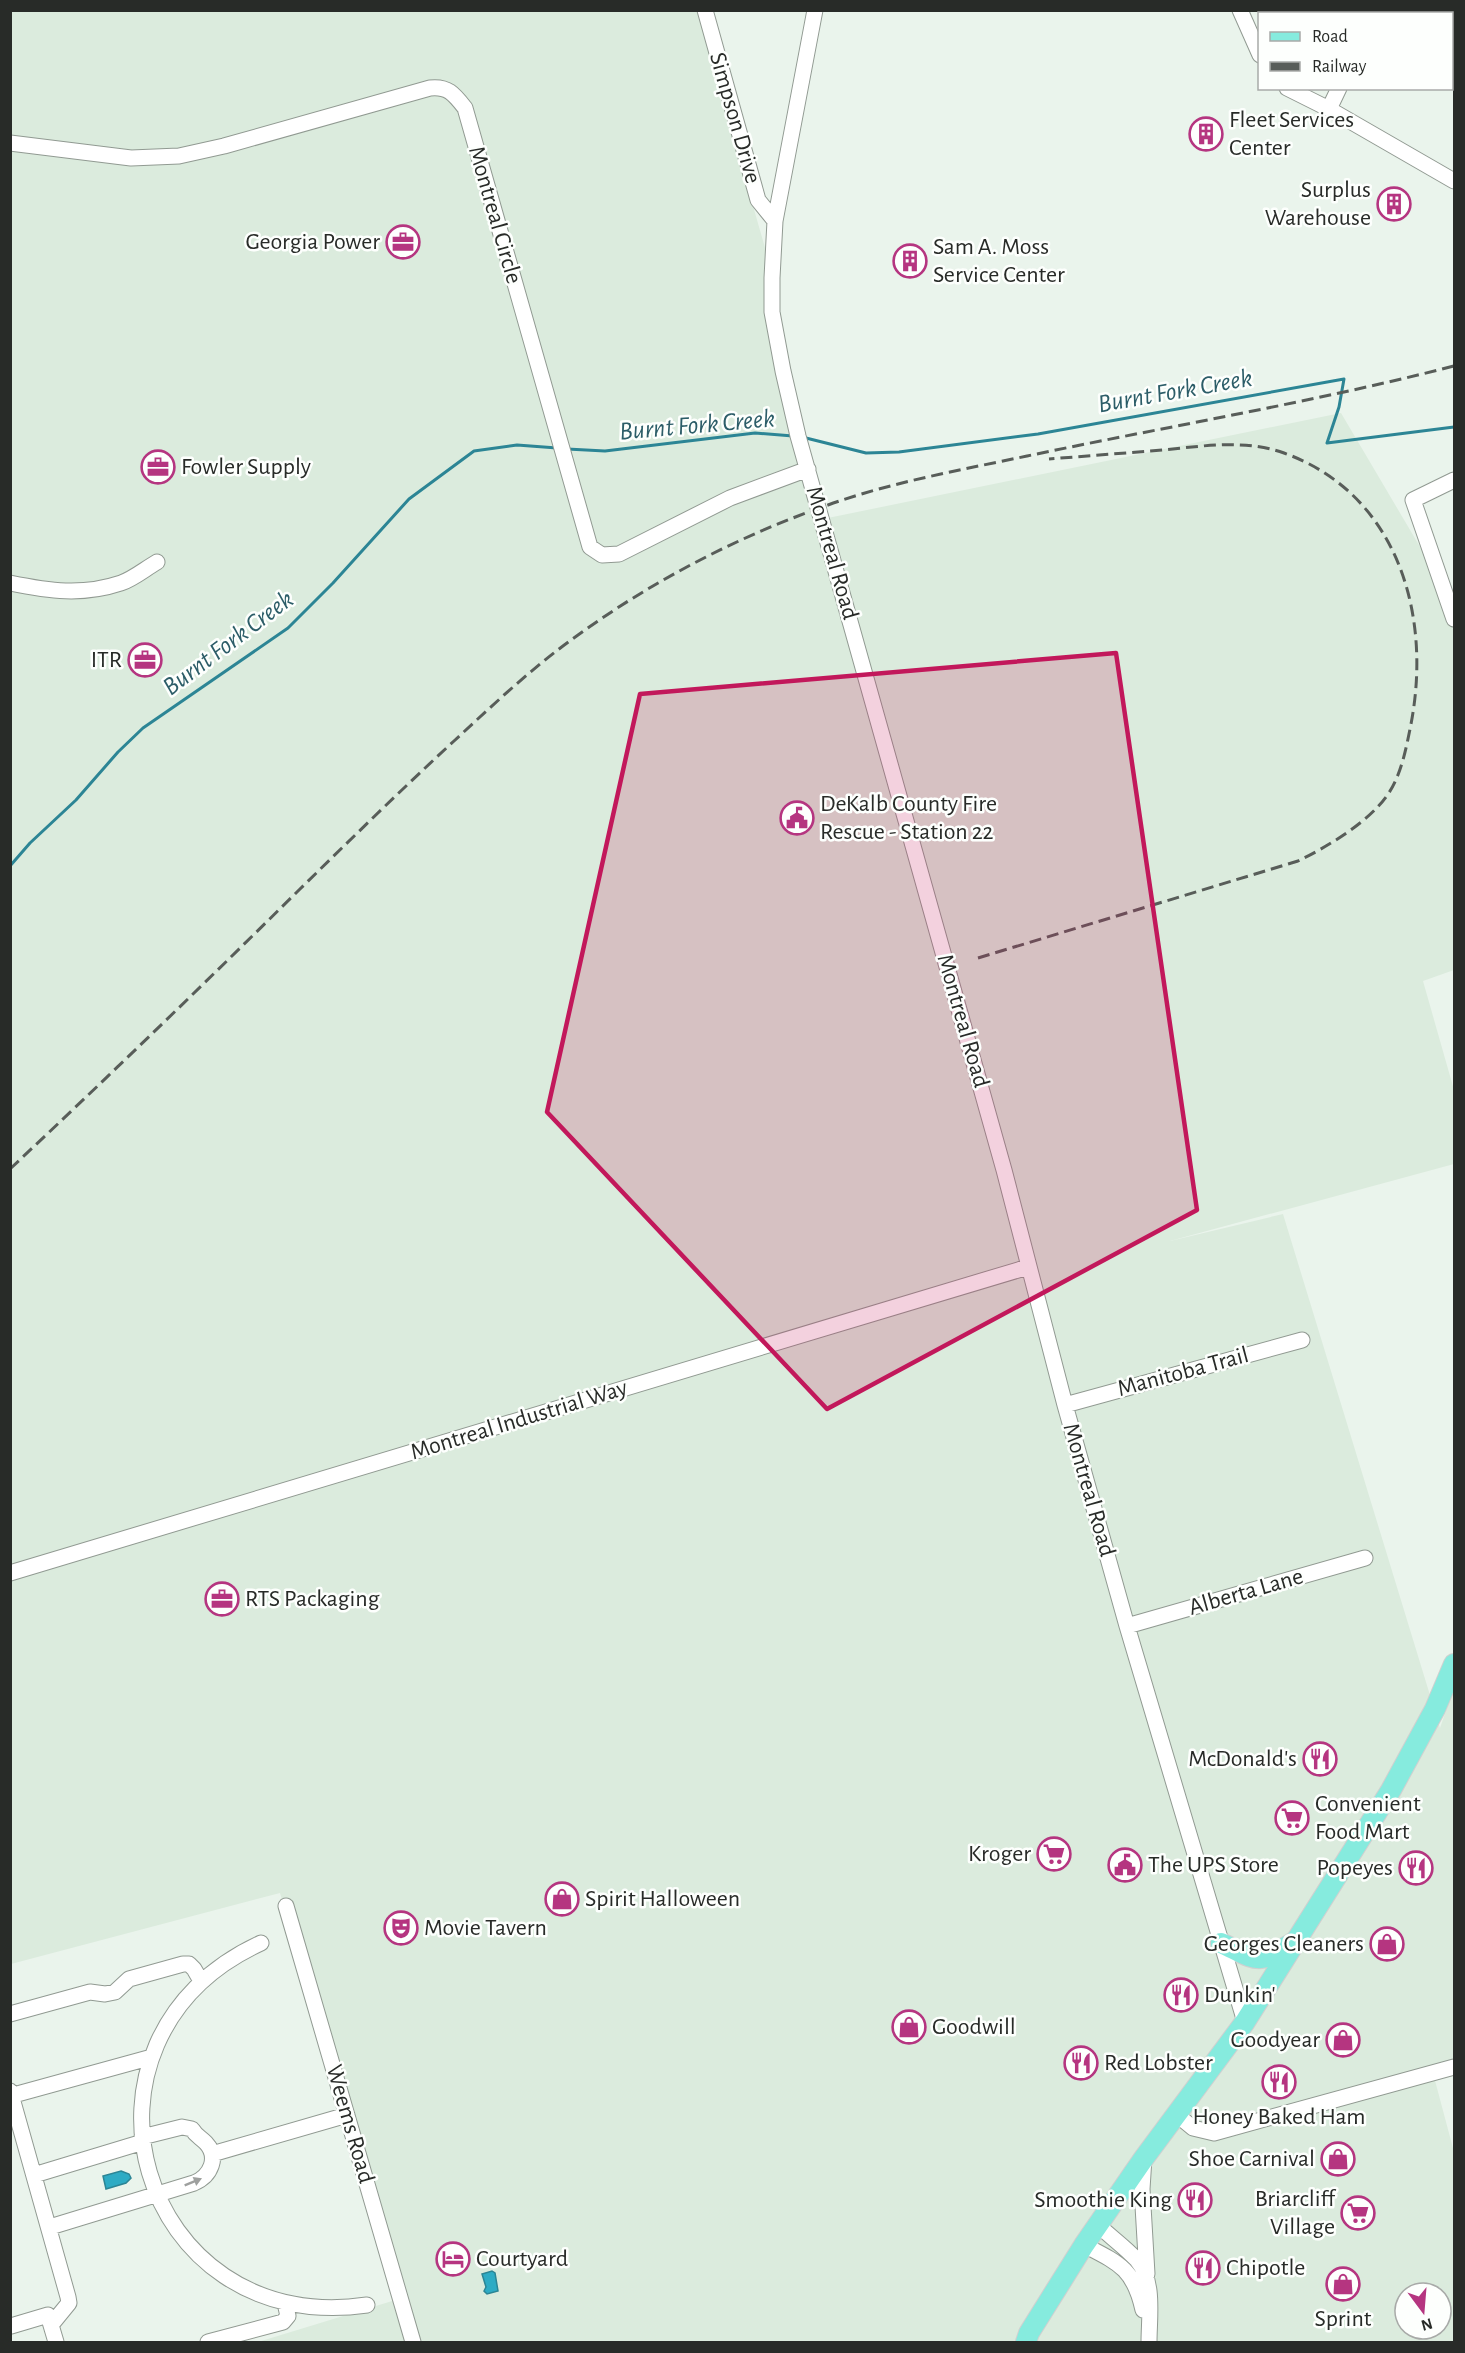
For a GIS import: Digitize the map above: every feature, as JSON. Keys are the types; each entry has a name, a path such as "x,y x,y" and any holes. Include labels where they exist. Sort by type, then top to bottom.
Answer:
{"main road":[{"path":"1024,2339 1084,2245 1144,2158 1245,2022 1391,1790 1435,1709 1455,1664"},
{"path":"1221,1942 1250,1958 1260,1959 1296,1940"}],"street":[{"name":"Simpson Drive","path":"705,10 758,200 774,220"},
{"name":"Montreal Road","path":"815,10 774,220 772,312 783,371 799,440 1004,1170 1065,1405 1127,1626 1245,2022"},
{"path":"1240,10 1258,50"},
{"name":"Montreal Circle","path":"10,143 131,158 179,156 224,146 430,88 441,87 454,93 465,108 590,547 602,555 619,554 730,498 808,469"},
{"path":"1291,90 1329,109 1455,182"},
{"path":"1329,109 1338,90"},
{"path":"1455,480 1413,500 1455,619"},
{"path":"10,583 61,592 87,590 122,583 157,562"},
{"name":"Montreal Industrial Way","path":"10,1573 1028,1267"},
{"name":"Manitoba Trail","path":"1065,1405 1302,1340"},
{"name":"Alberta Lane","path":"1127,1626 1365,1558"},
{"name":"Weems Road","path":"286,1906 413,2343"},
{"path":"261,1943 229,1959 201,1982 182,2002 167,2024 152,2057 143,2092 143,2142 146,2164 157,2195 176,2229 200,2256 244,2288 285,2303 331,2309 367,2306"},
{"path":"10,2014 90,1992 105,1994 115,1992 129,1978 183,1964 189,1964 194,1969 201,1982"},
{"path":"51,2325 69,2303 50,2227 11,2094 152,2057"},
{"path":"1176,2114 1193,2128 1214,2133 1455,2067"},
{"path":"212,2154 347,2115"},
{"path":"34,2175 143,2142 182,2127 192,2129 196,2136 206,2143 212,2154 212,2166 205,2177 194,2183 50,2227"},
{"path":"1144,2158 1142,2189 1149,2343"},
{"path":"1099,2226 1138,2261 1148,2283"},
{"path":"1084,2245 1115,2260 1125,2268 1134,2281 1149,2343"},
{"path":"208,2343 284,2322 288,2316 285,2303"},
{"path":"11,2326 48,2315 56,2343"}],"highlighted area":[{"path":"1116,653 1197,1210 827,1409 547,1112 640,694"}],"shaded area":[{"path":"11,11 697,11 776,286 778,352 818,520 1341,413 1426,557 1454,632 1454,970 1423,981 1454,1090 1454,1164 1170,1241 1283,1214 1440,1728 1454,1687 1454,2067 1433,2073 1454,2152 1454,2342 258,2342 402,2298 280,1893 11,1964"}],"water":[{"path":"121,2171 129,2174 131,2178 126,2183 106,2189 103,2176"},
{"path":"492,2271 495,2273 498,2291 487,2294 484,2291 486,2287 482,2274"}],"waterway":[{"name":"Burnt Fork Creek","path":"802,437 866,453 899,452 1038,434 1344,379 1339,407 1327,443 1454,427"},
{"name":"Burnt Fork Creek","path":"567,449 605,451 755,433 793,436"},
{"name":"Burnt Fork Creek","path":"10,866 143,728 288,628 333,583 409,499 474,451 517,445 557,448"}],"railway":[{"path":"10,1169 499,699 578,635 667,578 730,545 795,517 877,490 977,466 1348,391 1454,366"},
{"path":"978,958 1298,861 1334,841 1378,807 1391,789 1399,772 1411,724 1416,683 1416,641 1410,601 1398,563 1380,528 1355,497 1323,472 1284,453 1239,445 1049,459"}],"place":[{"name":"Fleet Services Center","path":"1206,134"},
{"name":"Surplus Warehouse","path":"1394,204"},
{"name":"Georgia Power","path":"403,242"},
{"name":"Sam A. Moss Service Center","path":"910,261"},
{"name":"Fowler Supply","path":"158,467"},
{"name":"ITR","path":"145,660"},
{"name":"DeKalb County Fire Rescue - Station 22","path":"797,818"},
{"name":"RTS Packaging","path":"222,1599"},
{"name":"McDonald's","path":"1320,1759"},
{"name":"Convenient Food Mart","path":"1292,1818"},
{"name":"Kroger","path":"1054,1854"},
{"name":"The UPS Store","path":"1125,1865"},
{"name":"Popeyes","path":"1416,1868"},
{"name":"Spirit Halloween","path":"562,1899"},
{"name":"Movie Tavern","path":"401,1928"},
{"name":"Georges Cleaners","path":"1387,1944"},
{"name":"Dunkin'","path":"1181,1995"},
{"name":"Goodwill","path":"909,2027"},
{"name":"Goodyear","path":"1343,2040"},
{"name":"Red Lobster","path":"1081,2063"},
{"name":"Honey Baked Ham","path":"1279,2082"},
{"name":"Shoe Carnival","path":"1338,2159"},
{"name":"Smoothie King","path":"1195,2200"},
{"name":"Briarcliff Village","path":"1358,2213"},
{"name":"Courtyard","path":"453,2259"},
{"name":"Chipotle","path":"1203,2268"},
{"name":"Sprint","path":"1343,2284"}]}
